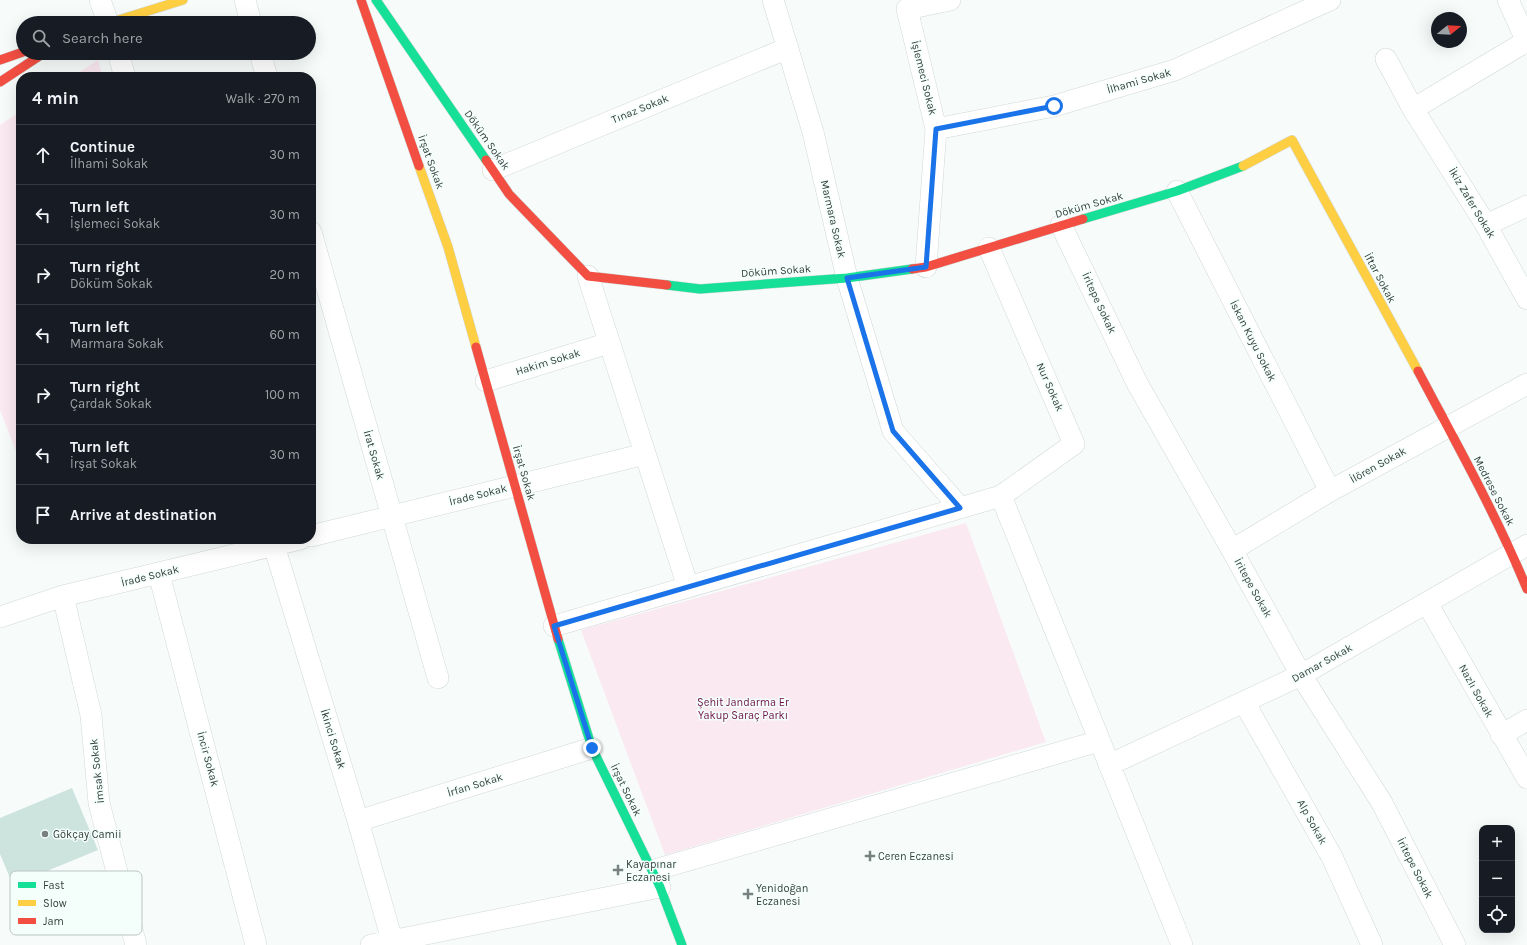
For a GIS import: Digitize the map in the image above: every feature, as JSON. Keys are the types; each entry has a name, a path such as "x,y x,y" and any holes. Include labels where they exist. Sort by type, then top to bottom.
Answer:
{"street":[{"path":"100,0 106,16"},
{"path":"131,16 183,0"},
{"path":"245,0 250,16"},
{"name":"İrşat Sokak","path":"361,0 448,246 554,626 592,748 656,879 682,945"},
{"name":"Döküm Sokak","path":"376,0 509,194 588,276 700,289 847,278 926,267 1177,191 1239,168 1292,140"},
{"name":"Marmara Sokak","path":"773,0 813,132 847,278 893,431 960,508"},
{"name":"İşlemeci Sokak","path":"926,267 936,129 907,9 950,0"},
{"name":"İlhami Sokak","path":"936,129 1054,106 1176,70 1330,0"},
{"path":"1413,108 1527,42 1508,0"},
{"name":"Tınaz Sokak","path":"493,170 788,48"},
{"path":"0,60 16,54"},
{"name":"İkiz Zafer Sokak","path":"1386,59 1413,108 1486,225 1527,299"},
{"path":"0,82 33,60"},
{"path":"120,60 124,72"},
{"path":"262,60 266,72"},
{"name":"İftar Sokak","path":"1292,140 1448,427"},
{"name":"İskan Kuyu Sokak","path":"1177,191 1330,492"},
{"path":"1486,225 1527,206"},
{"name":"İritepe Sokak","path":"1061,225 1137,383 1301,675 1382,803 1455,945"},
{"name":"Nur Sokak","path":"989,248 1074,444 1001,496"},
{"name":"İrat Sokak","path":"316,250 438,678"},
{"path":"588,276 688,587"},
{"name":"Hakim Sokak","path":"486,381 610,343"},
{"name":"İlören Sokak","path":"1232,550 1330,492 1527,384"},
{"name":"Medrese Sokak","path":"1448,427 1519,549 1527,589"},
{"name":"İrade Sokak","path":"316,535 645,454"},
{"path":"554,626 1001,496 1182,945"},
{"name":"İrade Sokak","path":"0,617 63,596 159,574 266,544"},
{"name":"İkinci Sokak","path":"274,544 358,821 392,940"},
{"name":"Damar Sokak","path":"1109,765 1301,675 1519,549"},
{"name":"İncir Sokak","path":"159,574 256,945"},
{"name":"İmsak Sokak","path":"63,596 91,715 99,803 117,871"},
{"name":"Nazlı Sokak","path":"1427,603 1501,735 1527,778"},
{"name":"Alp Sokak","path":"1244,702 1332,857 1372,945"},
{"path":"1501,735 1527,720"},
{"path":"371,945 656,879 1099,741"},
{"name":"İrfan Sokak","path":"358,821 592,748"},
{"name":"İmsak Sokak","path":"133,935 136,945"}],"green space":[{"path":"98,60 102,72 80,72"},
{"path":"16,114 16,451 0,410 0,125"},
{"name":"Şehit Jandarma Er Yakup Saraç Parkı","path":"966,523 1046,742 665,855 581,630"}],"building":[{"name":"Gökçay Camii","path":"72,788 98,850 47,871 10,871 10,878 0,854 0,818"}],"traffic: fast":[{"path":"376,0 486,160"},
{"path":"1083,219 1177,191 1243,166"},
{"path":"667,285 700,289 847,278 912,269"},
{"path":"558,639 592,748 660,887 682,945"}],"traffic: slow":[{"path":"132,16 183,0"},
{"path":"1243,166 1292,140 1418,371"},
{"path":"419,166 448,247 476,347"}],"traffic: jam":[{"path":"361,0 419,166"},
{"path":"0,60 16,54"},
{"path":"0,82 33,60"},
{"path":"486,160 509,194 588,276 667,285"},
{"path":"912,269 926,267 1083,219"},
{"path":"476,347 558,639"},
{"path":"1418,371 1489,506 1527,589"}],"place":[{"name":"Gökçay Camii","path":"45,834"},
{"name":"Ceren Eczanesi","path":"870,856"},
{"name":"Kayapınar Eczanesi","path":"618,870"},
{"name":"Yenidoğan Eczanesi","path":"748,894"}],"route":[{"path":"592,748 554,626 960,508 893,431 847,278 926,267 936,129 1054,106"}]}
